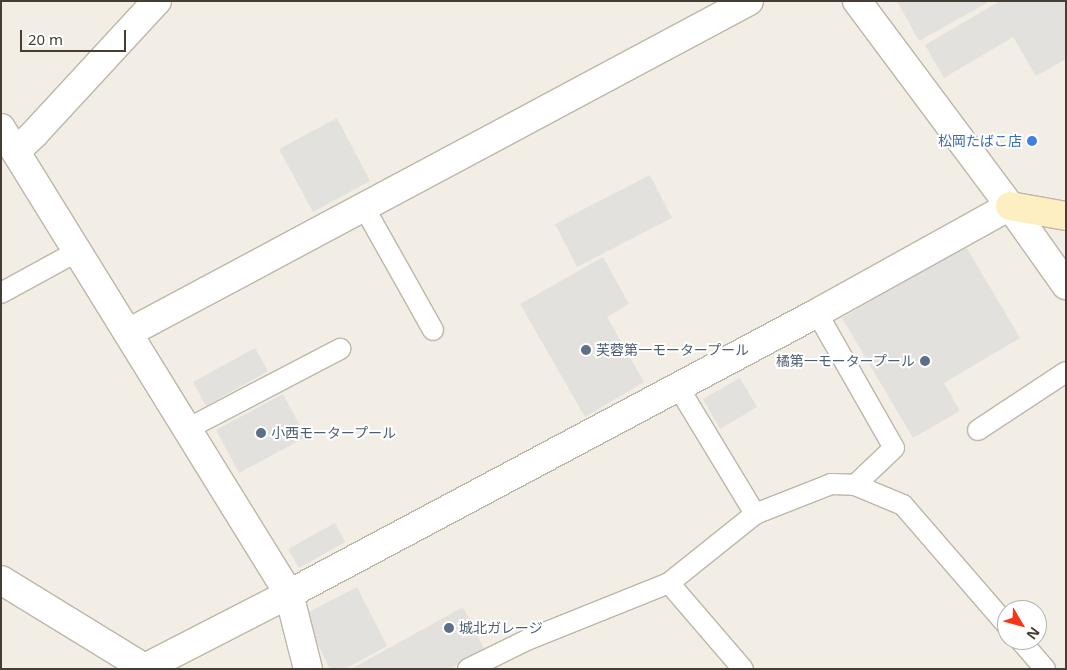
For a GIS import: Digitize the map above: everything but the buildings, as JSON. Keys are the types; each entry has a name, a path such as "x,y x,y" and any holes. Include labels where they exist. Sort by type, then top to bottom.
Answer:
{"street":[{"path":"157,1 35,133 9,140 289,594 308,669"},
{"path":"128,333 749,1"},
{"path":"856,1 1010,206 1066,285"},
{"path":"1,580 145,668 289,594 677,385 817,313 1010,206 1065,213"}],"lane":[{"path":"364,207 433,330"},
{"path":"1,293 78,251"},
{"path":"817,313 894,448 855,485"},
{"path":"187,429 340,349"},
{"path":"978,430 1066,372"},
{"path":"677,385 755,514"},
{"path":"468,669 527,640 669,583 755,514 830,484 855,485 903,506 997,614"},
{"path":"669,583 740,668"},
{"path":"1029,650 1045,669"}],"shaded area":[{"path":"897,1 986,1 987,3 919,41"},
{"path":"1000,1 1066,1 1066,59 1036,76 1013,37 944,78 925,45"},
{"path":"337,118 370,181 313,212 279,149"},
{"path":"650,175 672,218 577,267 555,224"},
{"name":"橘第一モータープール","path":"965,245 1020,338 944,383 960,411 913,438 842,318"},
{"name":"芙蓉第一モータープール","path":"603,257 629,304 607,317 644,382 585,417 520,304"},
{"path":"255,348 268,371 206,406 193,382"},
{"path":"740,378 757,407 720,429 703,399"},
{"name":"小西モータープール","path":"283,394 306,437 239,473 216,430"},
{"path":"335,523 345,542 299,568 288,549"},
{"path":"357,587 387,646 345,669 330,669 303,615"},
{"name":"城北ガレージ","path":"463,607 485,650 449,669 351,669"}],"place":[{"name":"松岡たばこ店","path":"1032,141"},
{"name":"芙蓉第一モータープール","path":"586,350"},
{"name":"橘第一モータープール","path":"925,361"},
{"name":"小西モータープール","path":"261,433"},
{"name":"城北ガレージ","path":"449,628"}]}
